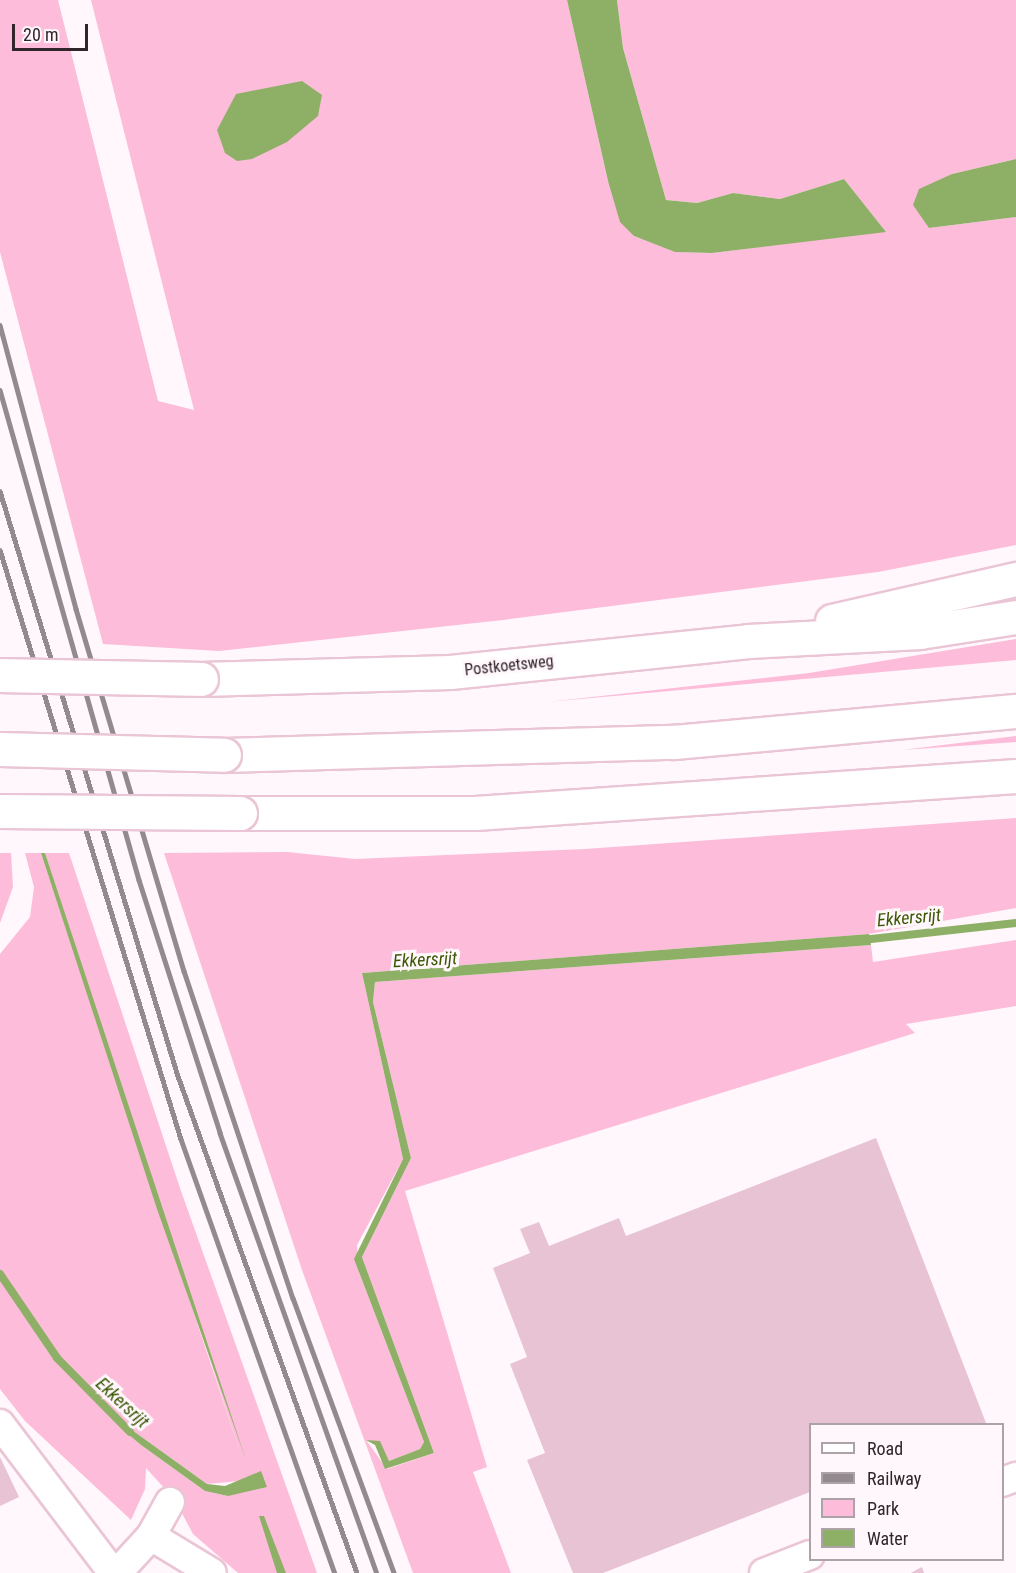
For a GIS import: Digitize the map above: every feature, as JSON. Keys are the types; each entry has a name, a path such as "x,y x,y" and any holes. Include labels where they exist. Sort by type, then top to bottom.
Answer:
{"highway":[{"path":"748,641 1016,579"},
{"name":"Postkoetsweg","path":"0,675 201,680 450,672 748,641 920,632 1016,617"},
{"path":"0,749 224,755 674,742 1016,711"},
{"path":"0,812 475,813 1016,776"}],"street":[{"path":"0,1424 115,1573 151,1536 170,1502"},
{"path":"151,1536 212,1573"},
{"path":"764,1573 809,1555"}],"green space":[{"path":"0,0 58,0 158,401 194,410 91,0 567,0 608,181 634,236 676,252 712,253 885,231 844,179 780,199 733,193 697,203 666,200 623,48 617,0 1016,0 1016,159 952,174 929,228 1016,217 1016,545 878,572 503,620 219,651 103,644 0,252"},
{"path":"1016,639 1016,660 547,702 809,673"},
{"path":"1016,736 1016,742 902,750"},
{"path":"1016,818 1016,908 869,934 362,973 403,1159 357,1245 359,1272 424,1442 420,1449 389,1461 383,1449 366,1440 387,1469 434,1453 362,1257 411,1158 373,1002 375,982 871,945 873,962 1016,940 1016,1006 906,1024 915,1033 405,1191 487,1467 473,1472 511,1573 413,1573 302,1270 164,853 287,852 355,859 585,849"},
{"path":"0,853 11,853 13,887 0,923"},
{"path":"25,853 41,853 243,1461 45,853 69,853 181,1191 317,1573 238,1573 193,1534 175,1500 146,1468 145,1489 131,1520 25,1421 0,1389 0,954 30,917 34,887","holes":["125,1425 207,1484 240,1481 228,1496 205,1491 141,1445 122,1428"]}],"water":[{"path":"567,0 617,0 623,48 666,200 697,203 733,193 780,199 844,179 886,232 712,253 675,252 634,236 620,222 608,181"},
{"path":"302,81 322,95 318,116 287,142 252,159 237,161 225,153 217,130 236,94"},
{"path":"1016,159 1016,217 929,228 913,205 919,189 952,174"},
{"path":"41,853 45,853 246,1460 157,1209"},
{"path":"869,934 871,945 375,982 373,1002 411,1158 362,1257 434,1453 385,1469 375,1445 366,1440 380,1441 389,1461 420,1449 424,1442 354,1259 403,1159 362,973"},
{"path":"125,1425 207,1484 225,1486 261,1471 267,1487 228,1496 205,1491 141,1445 121,1428"},
{"path":"259,1516 264,1516 286,1573 277,1573"}],"building":[{"path":"876,1138 986,1423 809,1423 809,1492 603,1573 573,1573 527,1460 545,1453 510,1364 527,1357 493,1268 530,1253 520,1229 539,1222 549,1246 619,1218 626,1236"},
{"path":"0,1457 19,1497 0,1506"},
{"path":"922,1567 924,1573 911,1573 918,1569"}],"waterway":[{"name":"Ekkersrijt","path":"862,940 1016,923"},
{"name":"Ekkersrijt","path":"0,1274 57,1358 130,1432"}],"railway":[{"path":"0,325 76,609 184,971 293,1298 394,1573"},
{"path":"0,390 139,880 220,1133 377,1573"},
{"path":"0,491 178,1076 357,1573"},
{"path":"0,550 181,1139 335,1573"}]}
